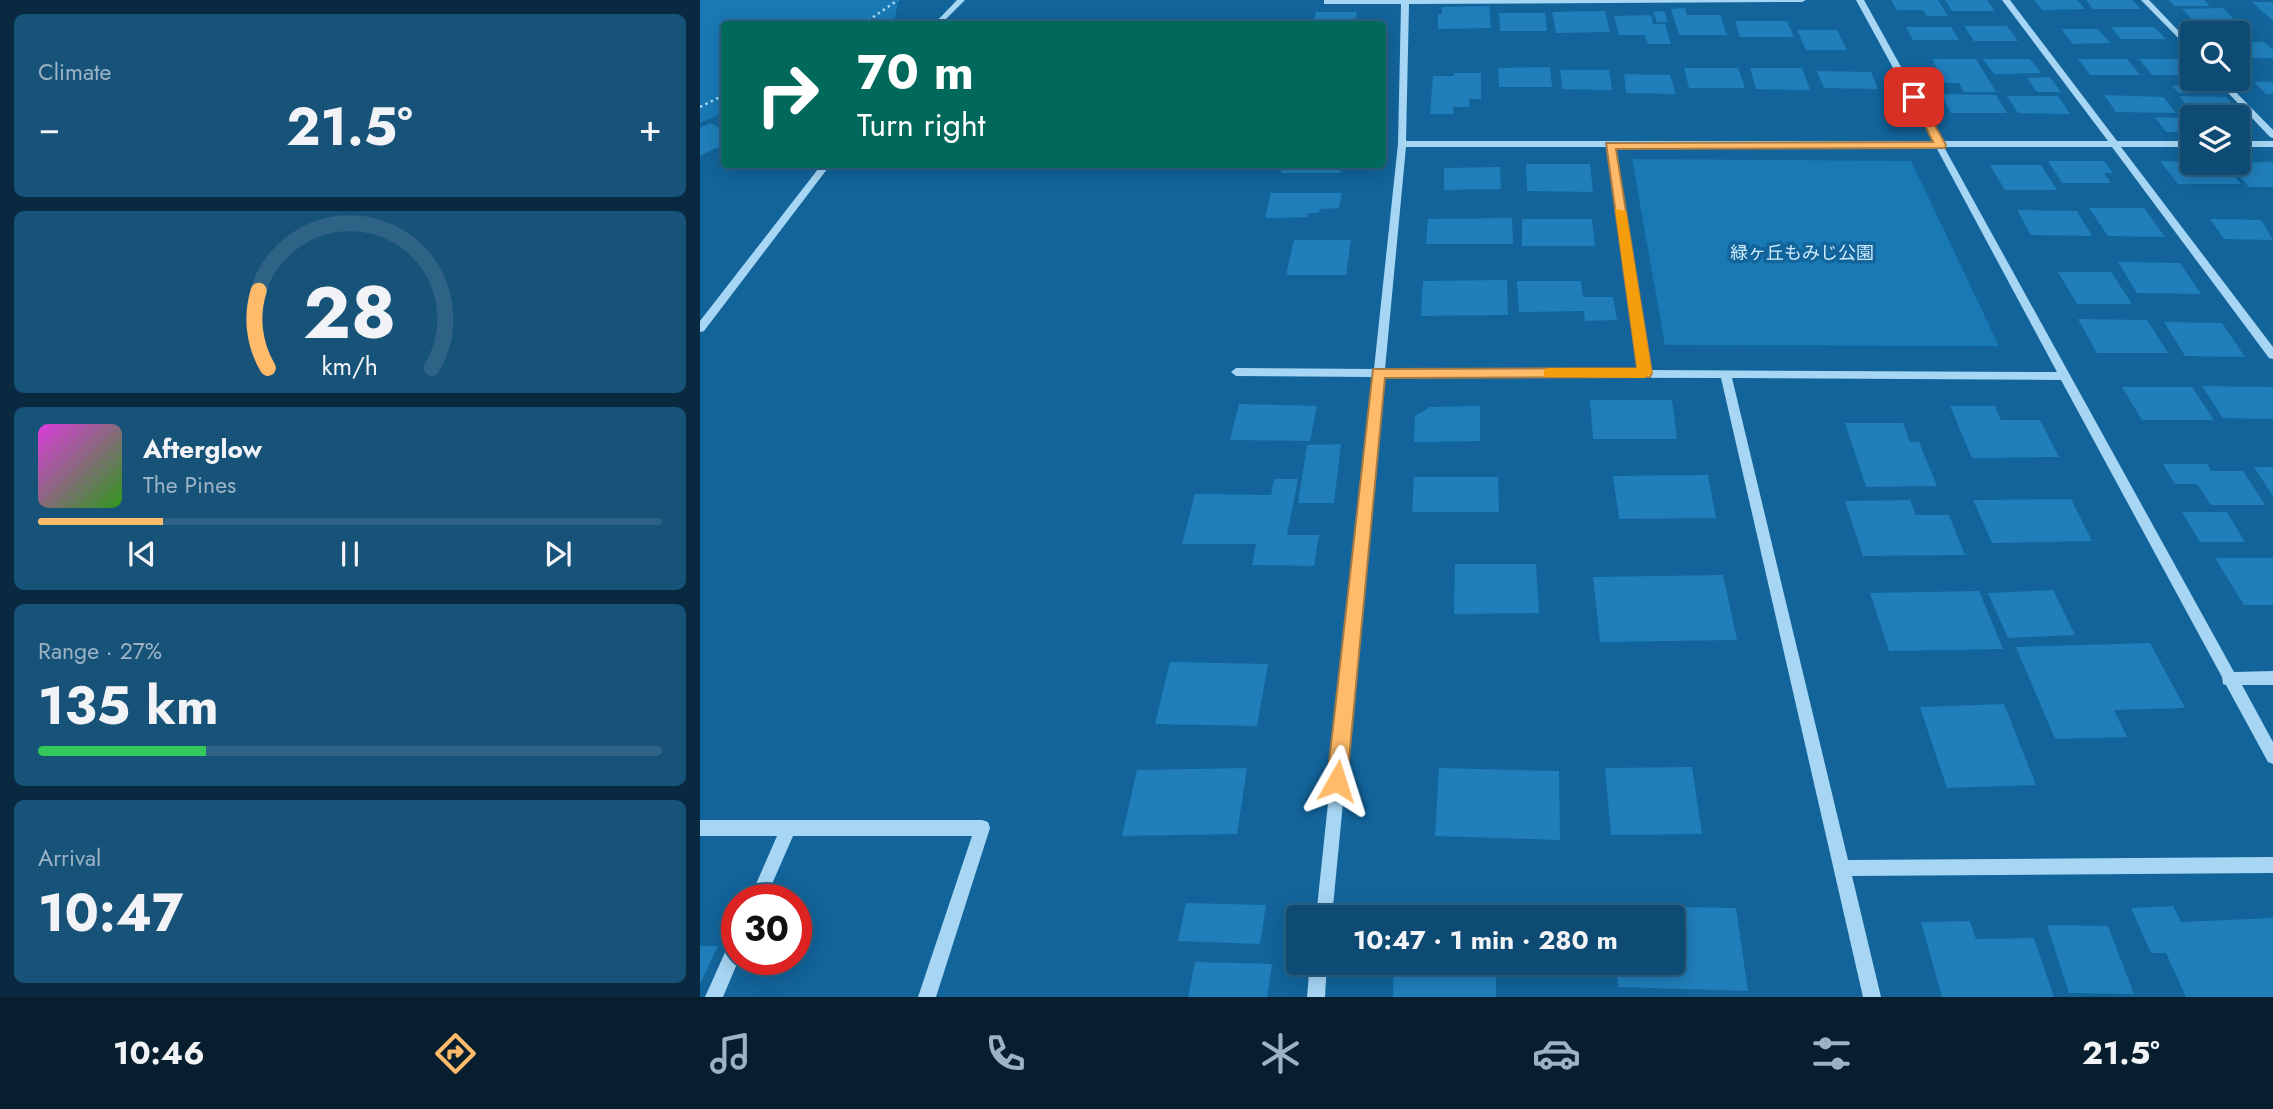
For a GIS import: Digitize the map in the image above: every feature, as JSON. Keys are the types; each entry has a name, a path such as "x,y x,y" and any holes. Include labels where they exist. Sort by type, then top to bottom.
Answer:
{"street":[{"path":"940,21 961,0"},
{"path":"1328,2 1802,0"},
{"path":"1860,0 1941,145 2228,679 2273,757"},
{"path":"2006,0 2273,355"},
{"path":"2145,0 2180,37"},
{"path":"1325,905 1402,144 1405,1"},
{"path":"2231,91 2273,135"},
{"path":"1402,144 2180,144"},
{"path":"2250,144 2273,144"},
{"path":"1610,146 1644,373"},
{"path":"700,328 824,168"},
{"path":"1236,372 2063,376"},
{"path":"1725,374 1872,997"},
{"path":"2228,679 2273,678"},
{"path":"700,828 982,828 927,997"},
{"path":"764,884 788,828"},
{"path":"1842,868 2273,865"},
{"path":"714,997 724,975"},
{"path":"1316,997 1318,975"}],"path":[{"path":"867,21 898,0"},
{"path":"700,107 721,96"}],"green space":[{"path":"700,0 898,0 894,21 721,21 721,113 700,123"},
{"name":"緑ヶ丘もみじ公園","path":"1632,159 1911,161 1999,346 1665,345"}],"building":[{"path":"1891,0 1938,0 1948,16 1927,16 1923,10 1897,10"},
{"path":"1945,0 1987,0 1995,11 1952,11"},
{"path":"2034,0 2077,0 2085,9 2042,10"},
{"path":"2086,0 2132,0 2141,9 2093,9"},
{"path":"2169,0 2204,0 2210,6 2174,6"},
{"path":"2252,2 2273,2 2273,21"},
{"path":"1489,6 1491,28 1438,29 1438,14 1442,14 1442,7"},
{"path":"1685,8 1687,15 1720,15 1727,35 1679,35 1671,9"},
{"path":"2223,8 2234,19 2192,19 2182,9"},
{"path":"1605,11 1610,32 1556,33 1552,12"},
{"path":"1664,11 1668,22 1657,22 1653,12"},
{"path":"1316,12 1357,12 1355,21 1314,21"},
{"path":"1499,13 1545,13 1547,31 1500,31"},
{"path":"1651,15 1653,24 1665,24 1671,44 1648,44 1645,35 1619,35 1614,16"},
{"path":"1735,21 1787,21 1794,37 1740,37"},
{"path":"1964,26 2007,26 2018,41 1974,41"},
{"path":"1906,27 1951,27 1959,40 1913,40"},
{"path":"2111,27 2154,27 2166,39 2121,39"},
{"path":"2061,29 2098,29 2110,43 2073,44"},
{"path":"1797,30 1837,30 1847,50 1806,50"},
{"path":"2250,42 2264,42 2273,50 2273,58 2250,58"},
{"path":"1932,59 1976,59 1996,92 1964,92 1959,83 1945,83"},
{"path":"1983,59 2030,59 2041,73 1994,74"},
{"path":"2078,59 2127,59 2140,75 2090,75"},
{"path":"2139,59 2180,59 2180,75 2152,75"},
{"path":"1550,67 1552,87 1499,87 1498,68"},
{"path":"1684,68 1738,68 1745,88 1689,88"},
{"path":"1750,68 1802,68 1810,90 1756,89"},
{"path":"1560,70 1609,70 1612,90 1562,89"},
{"path":"1817,71 1871,72 1878,89 1824,88"},
{"path":"1454,73 1481,73 1481,99 1469,99 1469,107 1453,107 1453,114 1430,114 1433,76 1454,76"},
{"path":"1624,74 1670,75 1676,94 1626,93"},
{"path":"2050,77 2061,92 2037,92 2027,78"},
{"path":"2254,82 2273,82 2273,94 2266,94"},
{"path":"2172,86 2180,86 2180,91 2204,92 2179,93"},
{"path":"1941,94 1996,95 2007,113 1951,113"},
{"path":"2104,95 2163,97 2176,113 2116,112"},
{"path":"2007,96 2058,96 2070,114 2018,113"},
{"path":"2179,96 2226,97 2233,105 2186,105"},
{"path":"2155,117 2180,118 2180,132 2166,132"},
{"path":"710,123 721,128 721,149 716,148 700,156 700,128"},
{"path":"2048,161 2104,161 2113,173 2104,173 2111,183 2062,183"},
{"path":"2160,161 2180,162 2180,175 2233,175 2241,184 2178,184"},
{"path":"2273,162 2273,187 2249,187 2238,175 2250,175 2250,163"},
{"path":"1526,164 1590,164 1593,192 1527,191"},
{"path":"1990,165 2041,165 2057,190 2005,190"},
{"path":"1500,167 1501,189 1444,190 1444,168"},
{"path":"1282,168 1341,168 1340,173 1281,173"},
{"path":"1271,193 1342,193 1339,208 1320,209 1319,213 1308,213 1307,217 1265,218"},
{"path":"2089,208 2144,208 2165,237 2108,236"},
{"path":"2017,210 2077,211 2092,236 2031,235"},
{"path":"1512,218 1513,244 1426,244 1428,219"},
{"path":"1522,219 1592,219 1595,246 1522,246"},
{"path":"2210,219 2261,220 2273,240 2224,239"},
{"path":"1294,240 1351,240 1346,275 1286,275"},
{"path":"2118,262 2180,263 2201,294 2137,293"},
{"path":"2058,272 2111,272 2132,304 2077,304"},
{"path":"1507,280 1508,315 1421,316 1423,281"},
{"path":"1517,281 1581,281 1583,297 1613,297 1617,320 1585,321 1584,311 1519,312"},
{"path":"2078,319 2147,320 2168,353 2097,353"},
{"path":"2164,322 2222,323 2245,357 2185,356"},
{"path":"2202,386 2273,387 2273,419 2223,418"},
{"path":"2122,387 2192,387 2214,420 2142,420"},
{"path":"1590,400 1672,400 1677,439 1593,439"},
{"path":"1239,404 1317,406 1310,441 1230,440"},
{"path":"1480,406 1480,441 1414,442 1415,416 1430,407"},
{"path":"1950,406 1995,406 2001,420 2040,420 2059,457 1972,458"},
{"path":"1845,423 1903,423 1910,442 1919,442 1937,486 1866,487"},
{"path":"1341,444 1334,503 1298,503 1307,445"},
{"path":"2163,464 2207,464 2211,471 2243,471 2265,505 2211,505 2197,484 2175,484"},
{"path":"2254,467 2273,467 2273,496"},
{"path":"1708,475 1716,518 1619,519 1613,476"},
{"path":"1414,477 1498,477 1499,512 1412,512"},
{"path":"1274,479 1298,479 1287,535 1319,535 1314,566 1252,565 1256,544 1182,544 1195,494 1271,495"},
{"path":"2071,499 2092,541 1992,543 1973,500"},
{"path":"1910,500 1916,515 1949,515 1965,555 1863,556 1845,501"},
{"path":"2182,512 2227,512 2245,542 2200,542"},
{"path":"2215,558 2273,558 2273,605 2244,605"},
{"path":"1455,564 1536,564 1539,613 1454,614"},
{"path":"1723,575 1737,640 1600,642 1593,577"},
{"path":"2053,590 2075,635 2008,638 1988,593"},
{"path":"1979,591 2003,649 1889,651 1870,593"},
{"path":"2150,643 2185,708 2114,710 2127,737 2055,739 2016,647"},
{"path":"1170,662 1268,664 1257,726 1155,724"},
{"path":"2004,704 2036,785 1947,788 1920,707"},
{"path":"1692,767 1702,834 1611,835 1605,768"},
{"path":"1247,768 1237,834 1122,836 1137,770"},
{"path":"1439,768 1559,771 1560,840 1435,836"},
{"path":"1186,903 1266,905 1260,944 1178,941"},
{"path":"2173,906 2181,922 2273,918 2273,997 2186,997 2166,953 2151,953 2131,908"},
{"path":"1685,907 1736,908 1748,991 1618,987 1618,975 1685,975"},
{"path":"1970,921 1976,939 2034,938 2054,997 1942,997 1921,922"},
{"path":"2047,925 2108,926 2134,994 2069,993"},
{"path":"700,946 718,946 700,984"},
{"path":"1195,962 1272,964 1267,997 1188,997"},
{"path":"1394,975 1496,975 1496,997 1393,997"}],"slow traffic":[{"path":"1549,373 1644,373 1620,211"}],"route":[{"path":"1337,781 1378,373 1644,373 1610,146 1941,145 1914,97"}]}
